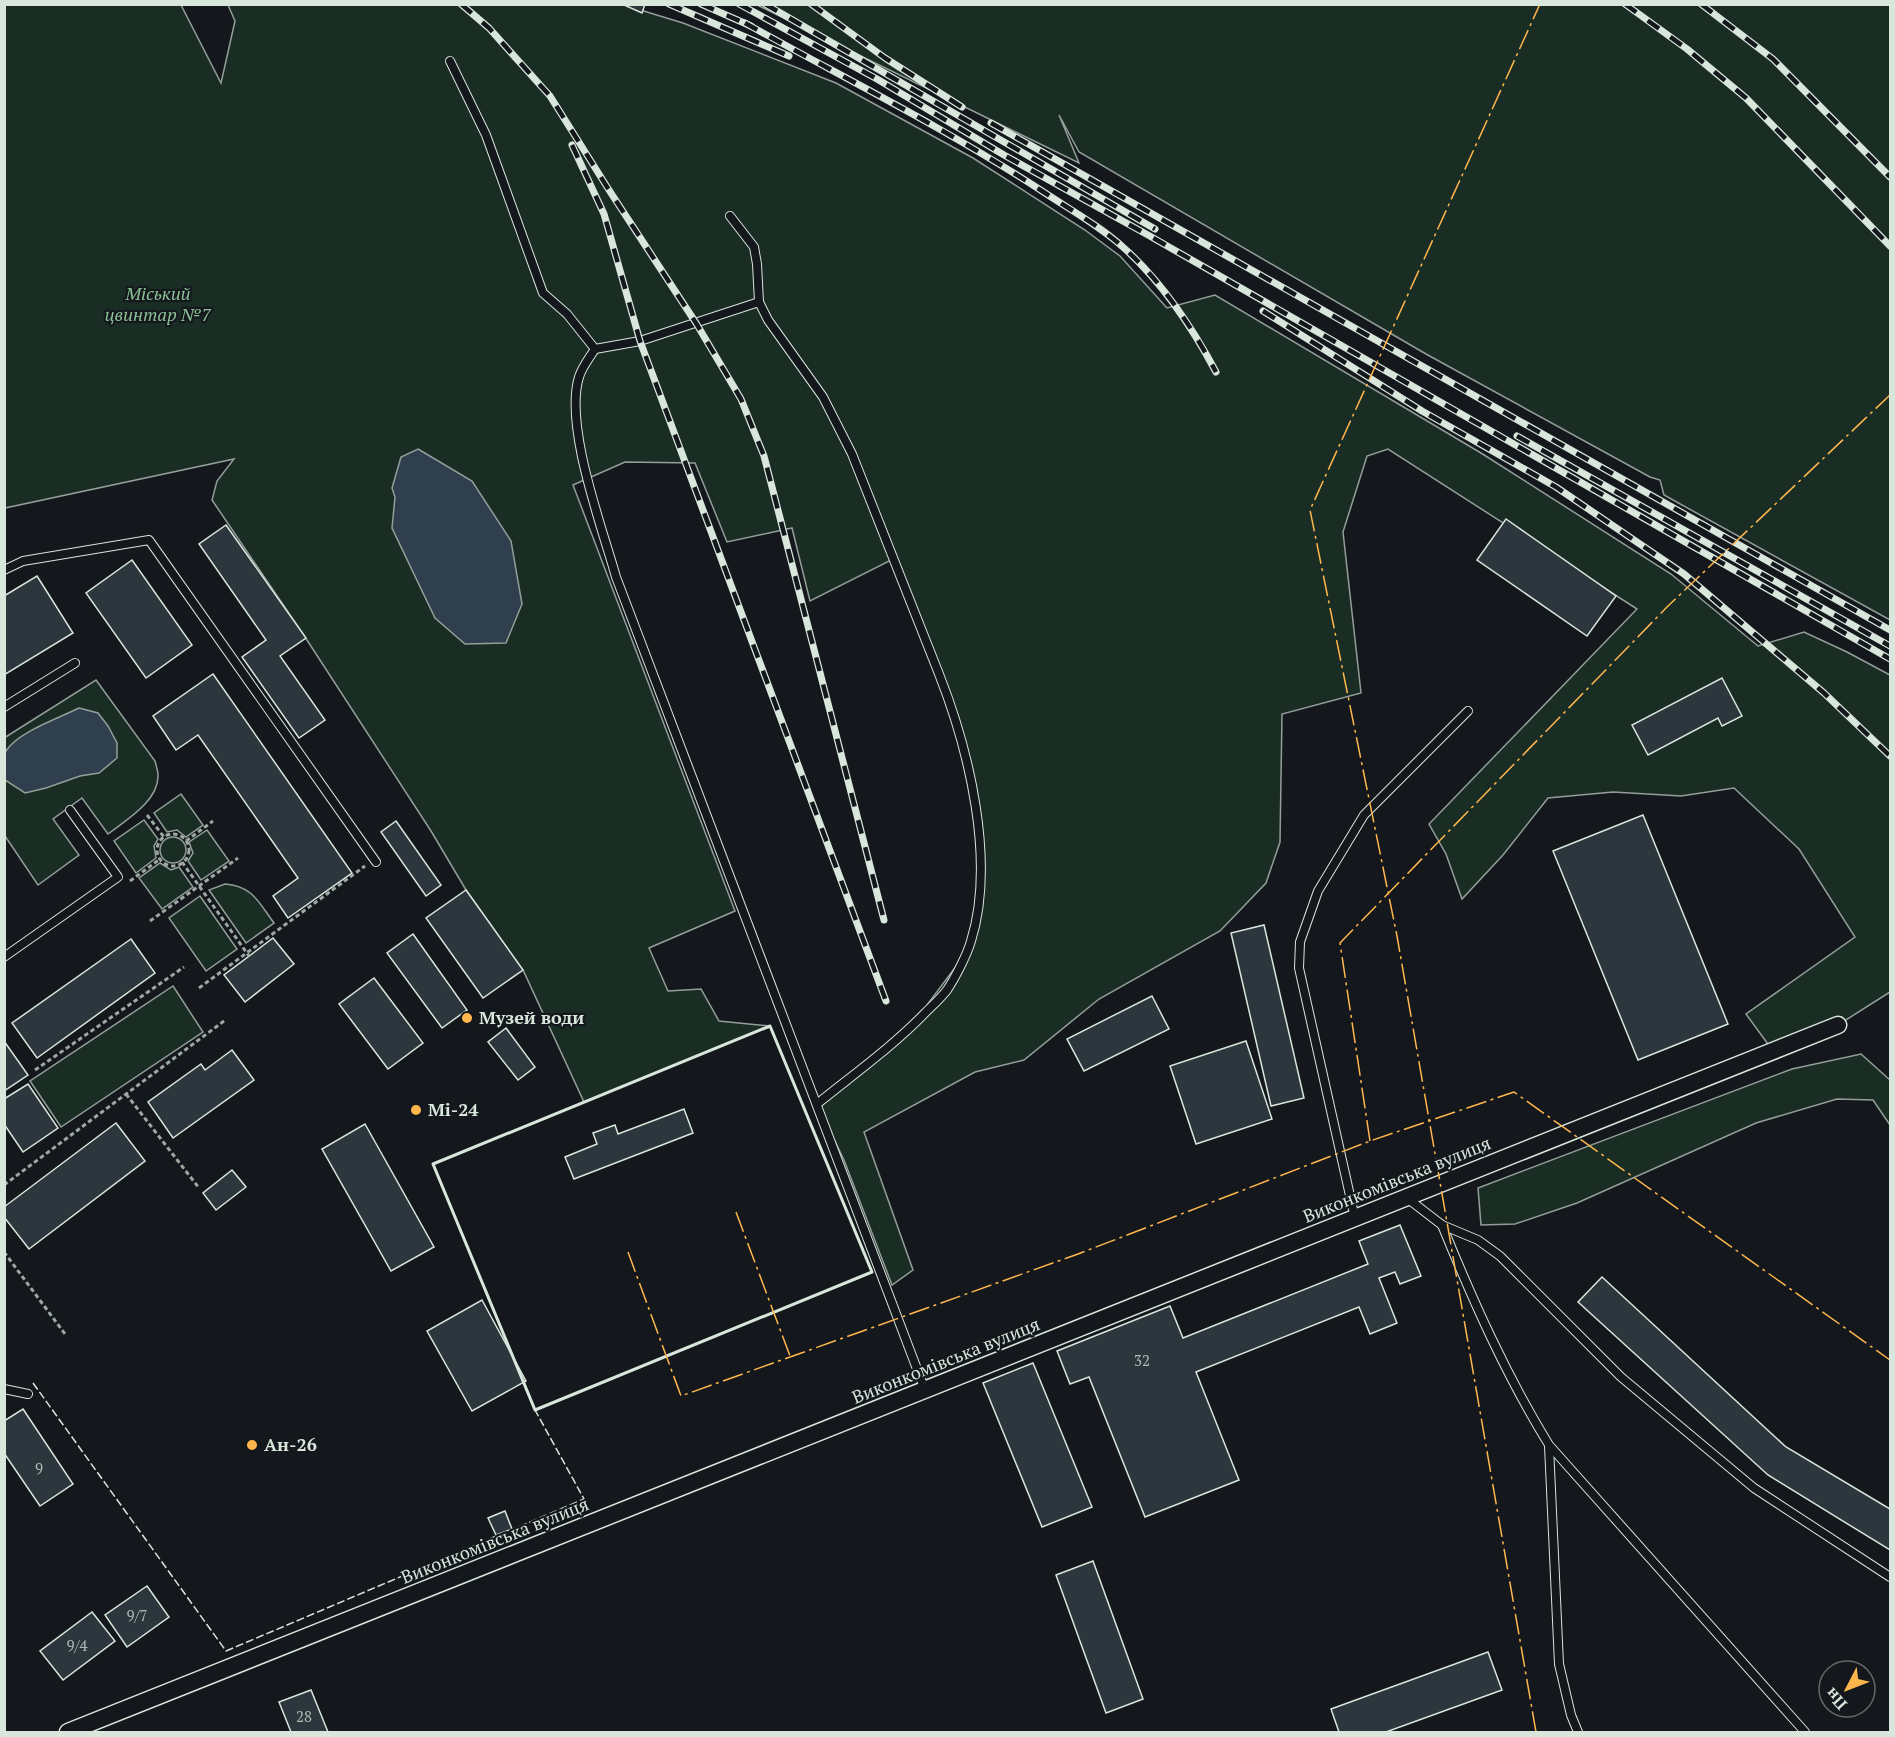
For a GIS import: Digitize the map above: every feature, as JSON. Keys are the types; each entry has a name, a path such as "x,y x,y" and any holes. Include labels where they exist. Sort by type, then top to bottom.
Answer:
{"street":[{"name":"Виконкомівська вулиця","path":"68,1732 1838,1025"}],"lane":[{"path":"450,61 486,135 543,294 567,314 595,349"},
{"path":"730,216 754,247 759,302 768,320 823,397 856,464 951,705 971,778 981,852 980,894 971,942 946,991 906,1033 817,1104"},
{"path":"759,302 640,341 595,349 579,376 576,400 580,449 616,577 926,1390"},
{"path":"4,570 23,561 149,540 375,861"},
{"path":"4,707 75,663"},
{"path":"1355,1218 1299,968 1300,942 1318,891 1364,814 1468,711"},
{"path":"4,957 118,877 70,810"},
{"path":"1407,1198 1442,1225 1478,1240 1500,1256 1621,1377 1754,1488 1890,1577"},
{"path":"1442,1225 1468,1288 1523,1402 1550,1445 1805,1732"},
{"path":"4,1389 28,1394"},
{"path":"1550,1445 1559,1664 1571,1715 1578,1732"}],"path":[{"path":"147,815 164,837"},
{"path":"186,841 213,821"},
{"path":"175,834 186,841 188,854 182,862 172,865 160,859 157,848 164,837 175,834"},
{"path":"150,921 238,858"},
{"path":"124,885 160,859"},
{"path":"199,988 375,861"},
{"path":"182,862 248,954"},
{"path":"35,1070 184,967"},
{"path":"4,1185 224,1021"},
{"path":"126,1095 199,1188"},
{"path":"4,1252 65,1334"}],"green space":[{"name":"Міський цвинтар №7","path":"4,5 181,5 221,83 235,21 228,5 624,5 683,23 836,83 973,158 1085,230 1120,256 1167,308 1215,295 1481,453 1671,574 1758,646 1804,632 1890,675 1890,992 1838,1025 1773,1051 1746,1014 1855,937 1799,849 1734,788 1681,796 1613,792 1548,798 1503,855 1462,899 1446,854 1429,824 1637,609 1388,449 1367,456 1343,532 1361,693 1282,714 1280,842 1266,883 1220,931 1099,999 1024,1060 975,1072 864,1132 913,1270 892,1285 844,1160 817,1104 906,1033 963,957 978,903 976,814 957,728 893,559 810,601 792,528 727,542 695,463 625,462 573,485 735,911 649,948 668,991 701,989 719,1021 770,1026 584,1102 523,970 466,890 431,831 305,637 212,500 217,481 234,459 5,508"},
{"path":"757,5 1890,5 1890,620 1664,495 1660,480 1650,477 1426,354 1079,152 1059,115 1079,163"},
{"path":"96,680 155,761 158,773 157,784 140,809 108,834 82,798 53,819 79,855 38,885 5,836 4,738"},
{"path":"181,794 203,825 186,837 177,830 167,832 154,813"},
{"path":"144,820 158,839 154,846 156,858 136,873 114,841"},
{"path":"207,830 229,861 201,880 188,861 193,853 189,842"},
{"path":"173,837 182,841 186,850 182,859 173,863 164,859 160,850 164,841"},
{"path":"160,863 171,870 179,867 193,887 162,909 139,878"},
{"path":"225,884 235,885 249,892 274,923 246,943 209,890"},
{"path":"200,896 237,949 206,971 169,918"},
{"path":"173,986 203,1032 61,1127 30,1081"},
{"path":"1861,1054 1890,1080 1890,1125 1873,1100 1837,1099 1756,1123 1577,1203 1515,1224 1481,1225 1478,1188 1792,1069"}],"water":[{"path":"418,449 472,481 511,541 522,604 506,643 465,644 435,618 392,528 395,497 392,488 401,457"},
{"path":"79,708 98,713 108,726 117,743 117,758 99,773 80,776 25,793 5,780 4,757 12,744 29,732"}],"building":[{"path":"622,4 645,4 642,13"},
{"path":"1506,519 1616,596 1587,636 1477,560"},
{"path":"226,525 306,638 280,656 325,720 299,738 242,657 266,640 199,544"},
{"path":"132,560 192,645 146,678 86,593"},
{"path":"37,576 73,633 4,675 4,596"},
{"path":"213,674 352,873 288,918 273,896 298,878 198,735 176,750 153,716"},
{"path":"1722,678 1742,716 1722,726 1718,718 1648,755 1632,725"},
{"path":"1643,815 1728,1024 1638,1060 1553,851"},
{"path":"396,821 441,885 426,896 381,832"},
{"path":"466,890 523,970 483,998 426,918"},
{"path":"1264,925 1304,1098 1271,1106 1231,933"},
{"path":"413,934 467,1010 442,1028 387,953"},
{"path":"273,938 294,964 245,1002 224,975"},
{"path":"131,939 155,973 37,1058 12,1023"},
{"path":"374,978 423,1043 388,1069 339,1004"},
{"path":"1152,996 1169,1029 1084,1071 1067,1039"},
{"path":"506,1028 535,1067 518,1080 488,1042"},
{"path":"4,1041 28,1075 4,1091"},
{"path":"1246,1041 1272,1119 1196,1144 1170,1066"},
{"path":"232,1050 254,1080 173,1138 148,1102 201,1064 205,1070"},
{"path":"28,1084 58,1128 23,1152 4,1124 4,1099"},
{"path":"684,1109 693,1133 574,1179 565,1157 597,1144 593,1133 615,1125 618,1134"},
{"path":"116,1123 145,1161 29,1249 4,1217 4,1207"},
{"path":"365,1124 434,1247 391,1271 322,1149"},
{"path":"232,1170 246,1187 216,1210 203,1193"},
{"path":"1400,1225 1421,1276 1400,1284 1395,1272 1379,1278 1397,1323 1370,1334 1359,1307 1196,1372 1239,1480 1145,1517 1089,1377 1070,1384 1057,1351 1170,1306 1183,1338 1368,1264 1359,1241"},
{"path":"1602,1277 1786,1447 1890,1509 1890,1550 1768,1475 1578,1302"},
{"path":"482,1300 526,1381 472,1411 427,1331"},
{"path":"1033,1363 1092,1507 1042,1527 983,1383"},
{"path":"23,1409 73,1484 40,1506 4,1453 4,1421"},
{"path":"505,1511 512,1529 496,1535 488,1518"},
{"path":"1093,1561 1143,1699 1106,1713 1056,1575"},
{"path":"147,1586 169,1617 127,1647 105,1615"},
{"path":"92,1612 115,1641 63,1680 40,1651"},
{"path":"1488,1652 1502,1690 1386,1732 1339,1732 1331,1709"},
{"path":"311,1690 328,1732 291,1732 279,1702"}],"railway":[{"path":"461,4 489,28 550,96 696,323 741,399 764,456 884,920"},
{"path":"669,4 789,56"},
{"path":"701,4 751,26"},
{"path":"739,4 877,79 1004,155 1890,659"},
{"path":"765,4 1155,229"},
{"path":"811,4 885,58 962,107"},
{"path":"1625,4 1687,49 1746,98 1890,246"},
{"path":"1701,4 1773,59 1890,177"},
{"path":"745,23 969,146 1105,232 1124,248 1164,291 1187,322 1216,372"},
{"path":"991,123 1890,630"},
{"path":"572,145 604,214 640,341 886,1001"},
{"path":"1263,311 1422,411 1556,487 1684,574 1824,693 1890,756"},
{"path":"1517,436 1890,646"}],"fence":[{"path":"511,1352 433,1164 584,1102"},
{"path":"509,1531 584,1499 535,1410 523,1379"},
{"path":"33,1383 226,1651 501,1534"}],"wall":[{"path":"770,1026 872,1272 535,1410 433,1164 770,1026"}],"power":[{"path":"1536,1732 1397,936 1310,510 1540,4"},
{"path":"1370,1141 1340,943 1667,607 1890,395"},
{"path":"628,1252 681,1396 1078,1254 1370,1141 1514,1092 1890,1360"},
{"path":"736,1212 790,1356"}],"place":[{"name":"Музей води","path":"467,1018"},
{"name":"Мі-24","path":"416,1110"},
{"name":"Ан-26","path":"252,1445"}]}
